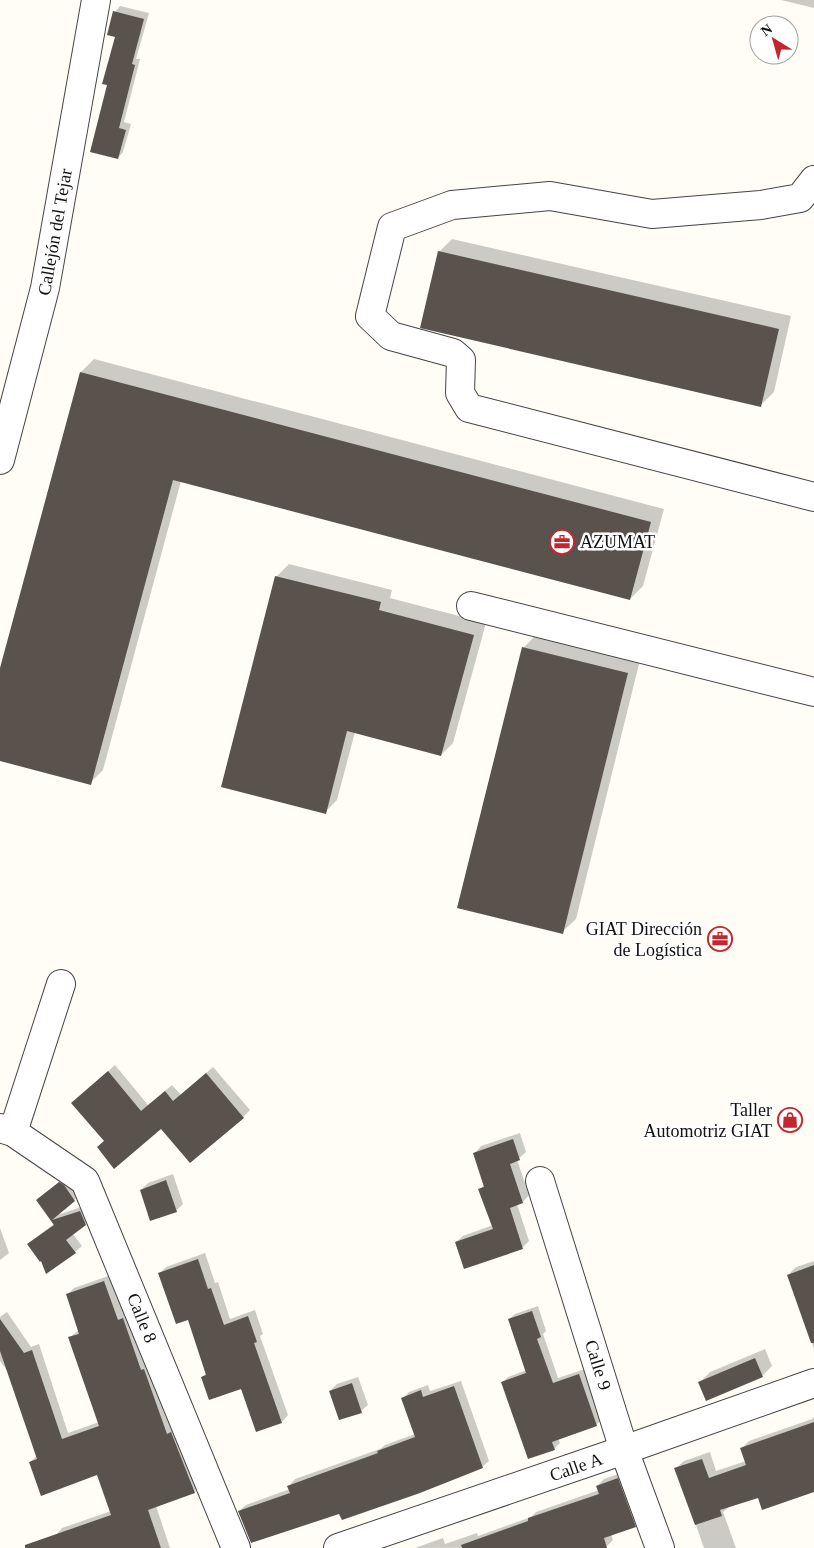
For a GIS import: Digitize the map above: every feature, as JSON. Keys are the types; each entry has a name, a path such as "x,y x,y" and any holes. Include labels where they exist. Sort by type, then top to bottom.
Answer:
{"street":[{"name":"Callejón del Tejar","path":"0,460 45,288 96,0"},
{"path":"814,180 800,198 761,205 652,214 550,196 452,205 392,227 370,316 391,336 453,353 461,360 460,393 469,408 814,497"},
{"path":"471,606 814,692"},
{"path":"7,1130 61,984"},
{"name":"Calle 8","path":"7,1130 85,1181 236,1548"},
{"name":"Calle 9","path":"540,1181 624,1450 660,1548"},
{"name":"Calle A","path":"338,1548 624,1450 814,1382"}],"building":[{"path":"113,11 144,19 132,64 135,65 119,128 126,130 118,159 90,152 107,85 102,84 115,37 107,35"},
{"path":"438,251 779,329 761,407 420,328"},
{"path":"80,372 651,522 630,600 173,480 91,785 0,761 0,668"},
{"path":"275,576 381,602 379,610 474,635 441,756 347,731 326,814 221,787"},
{"path":"522,647 628,673 563,934 457,908"},
{"path":"108,1071 141,1111 165,1091 173,1101 206,1073 244,1118 190,1163 161,1129 114,1169 97,1147 104,1141 71,1103"},
{"path":"513,1139 520,1160 510,1164 523,1203 510,1208 523,1249 464,1269 455,1242 493,1229 478,1189 484,1187 473,1153"},
{"path":"166,1180 177,1212 150,1221 140,1190"},
{"path":"59,1182 64,1185 75,1201 52,1220 80,1211 86,1225 66,1240 76,1253 46,1274 41,1261 27,1244 54,1225 36,1200"},
{"path":"198,1259 208,1289 211,1288 224,1325 248,1316 257,1342 254,1343 282,1423 256,1432 241,1389 209,1400 201,1377 206,1375 188,1320 176,1324 158,1273"},
{"path":"814,1265 814,1343 811,1343 787,1275"},
{"path":"104,1281 118,1320 123,1318 141,1370 144,1369 167,1434 171,1432 195,1493 148,1510 161,1548 25,1548 25,1545 111,1515 97,1475 41,1496 29,1462 37,1459 0,1351 0,1319 24,1353 32,1350 62,1439 99,1426 68,1337 79,1334 66,1294"},
{"path":"532,1311 541,1337 537,1339 553,1383 579,1374 597,1426 552,1442 555,1450 528,1459 501,1382 526,1373 508,1319"},
{"path":"755,1358 763,1377 706,1401 698,1382"},
{"path":"352,1383 362,1413 339,1420 329,1391"},
{"path":"454,1386 483,1468 420,1493 342,1520 339,1514 251,1543 238,1511 290,1493 287,1486 378,1453 377,1451 415,1437 401,1398 421,1390 423,1397"},
{"path":"814,1422 814,1492 762,1510 758,1498 720,1510 722,1516 695,1525 674,1468 702,1459 709,1478 746,1465 740,1448"},
{"path":"618,1478 636,1527 604,1538 607,1548 462,1548 461,1545 528,1521 528,1518 599,1494 596,1486"}],"place":[{"name":"AZUMAT","path":"562,542"},
{"name":"GIAT Dirección de Logística","path":"720,939"},
{"name":"Taller Automotriz GIAT","path":"790,1120"}]}
